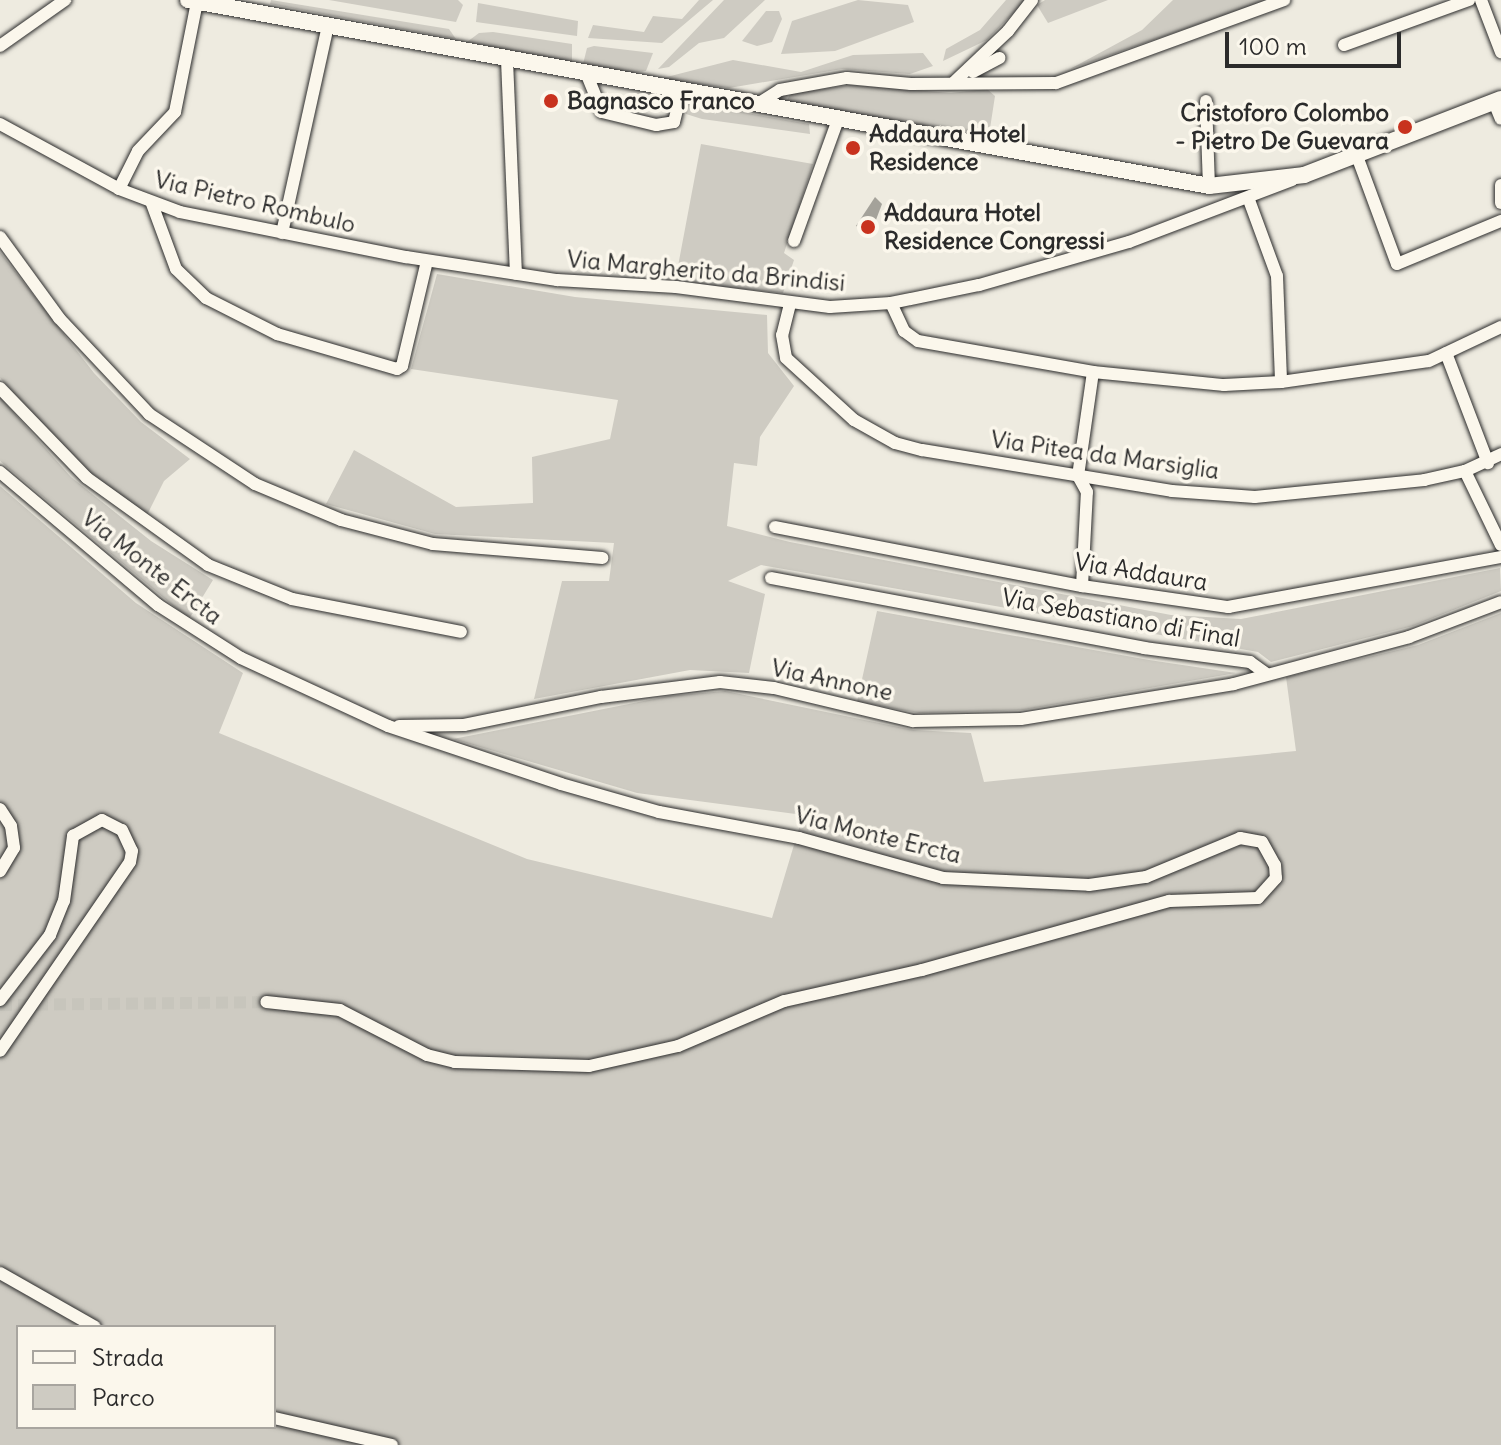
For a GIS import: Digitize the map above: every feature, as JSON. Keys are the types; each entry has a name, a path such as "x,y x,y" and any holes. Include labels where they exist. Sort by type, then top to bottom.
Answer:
{"main road":[{"path":"193,1 837,122 1209,186 1304,175 1498,100"}],"street":[{"path":"0,46 65,0"},
{"path":"953,83 1032,0"},
{"path":"754,106 780,90 834,79 953,83 1067,80 1284,0"},
{"path":"1344,45 1469,0"},
{"path":"1481,0 1501,52"},
{"path":"119,189 138,151 175,112 193,1"},
{"path":"282,233 328,26"},
{"path":"953,83 999,58"},
{"path":"507,60 516,274"},
{"path":"587,75 602,112 656,125 674,122 681,93"},
{"path":"1498,100 1501,119"},
{"path":"1206,101 1209,186"},
{"path":"794,241 837,122"},
{"name":"Via Pietro Rombulo","path":"0,124 152,204 427,261 516,274"},
{"path":"1357,156 1397,264 1501,221"},
{"name":"Via Margherito da Brindisi","path":"516,274 676,287 790,304 891,303 1046,266 1249,200 1304,175"},
{"path":"1501,185 1501,203"},
{"path":"1249,200 1277,276 1281,382"},
{"path":"152,204 176,269 206,298 277,334 397,369 405,356 427,261"},
{"path":"0,237 59,318 138,403 188,445 255,484 341,520 433,544 602,558"},
{"path":"891,303 904,331 918,341 1093,372 1224,385 1281,382 1429,361 1501,327"},
{"name":"Via Pitea da Marsiglia","path":"790,304 782,335 786,358 829,401 873,432 922,450 1078,476 1255,497 1341,491 1465,471 1488,463 1501,454"},
{"path":"1446,353 1488,463"},
{"path":"1082,586 1087,492 1078,476 1093,372"},
{"path":"0,388 87,478 208,565 292,599 461,632"},
{"path":"1465,471 1501,545"},
{"name":"Via Monte Ercta","path":"0,472 189,627 241,658 388,726 621,802 788,836 943,878 1089,885 1146,877 1240,838 1262,842 1270,851 1276,878 1258,898 1169,901 922,970 784,1001 678,1046 589,1066 455,1062 427,1055 340,1010 266,1002"},
{"name":"Via Addaura","path":"775,527 1082,586 1228,607 1501,557"},
{"name":"Via Sebastiano di Final","path":"771,578 1144,648 1250,662 1265,673 1409,637 1501,602"},
{"name":"Via Annone","path":"388,726 464,725 615,695 720,682 774,688 913,721 955,723 1021,719 1234,684 1265,673"},
{"path":"0,809 11,826 14,848 0,871"},
{"path":"0,1000 50,935 64,901 73,836 102,820 122,830 132,851 130,862 0,1051"},
{"path":"0,1273 91,1325"},
{"path":"276,1418 392,1445"}],"green space":[{"path":"271,0 449,29 456,39 270,4"},
{"path":"329,0 458,0 463,5 456,22"},
{"path":"699,0 713,0 662,43 588,38 593,25 644,32 653,16 682,19"},
{"path":"724,0 765,0 724,38 699,43 669,67 658,69"},
{"path":"858,0 908,5 914,22 835,51 781,54 792,21"},
{"path":"1006,0 1026,0 987,40 943,61 946,49 980,30"},
{"path":"1045,0 1108,0 1048,23 1037,5"},
{"path":"1173,0 1268,0 1070,69 1142,30"},
{"path":"478,3 578,21 577,36 476,22"},
{"path":"766,11 779,11 782,19 772,42 757,46 742,41"},
{"path":"493,32 572,44 572,62 467,42 479,33"},
{"path":"594,46 653,53 646,71 631,73 583,64 587,48"},
{"path":"923,53 933,66 910,74 842,69 729,88 659,79 733,60 801,72 853,55"},
{"path":"850,85 951,93 987,89 995,96 989,135 785,105 790,94"},
{"path":"690,103 809,124 810,134 702,119 686,114 682,107"},
{"path":"701,144 813,164 784,253 794,260 783,293 675,282"},
{"path":"0,252 94,373 141,422 190,459 164,481 147,515 86,469 0,378"},
{"path":"437,274 575,297 767,315 768,353 794,386 760,437 757,466 734,463 727,526 790,542 1171,615 1241,619 1500,568 1501,591 1413,626 1271,662 1258,652 761,565 728,581 765,594 749,673 690,670 534,699 562,581 609,581 614,543 435,534 326,504 354,450 456,507 533,503 532,457 610,439 618,400 411,369"},
{"path":"0,397 71,477 151,541 213,580 189,619 0,461"},
{"path":"0,486 136,603 243,673 219,733 527,859 772,918 803,815 637,793 453,739 669,696 725,691 913,730 971,733 984,782 1296,751 1286,677 1418,645 1501,613 1501,1445 0,1445"},
{"path":"877,611 1236,673 1023,710 919,713 857,702"}],"shaded area":[{"path":"875,197 882,204 874,225 866,230 856,226"}],"tunnel":[{"path":"0,1005 266,1002"}],"place":[{"name":"Bagnasco Franco","path":"551,101"},
{"name":"Cristoforo Colombo - Pietro De Guevara","path":"1405,127"},
{"name":"Addaura Hotel Residence","path":"853,148"},
{"name":"Addaura Hotel Residence Congressi","path":"868,227"}]}
